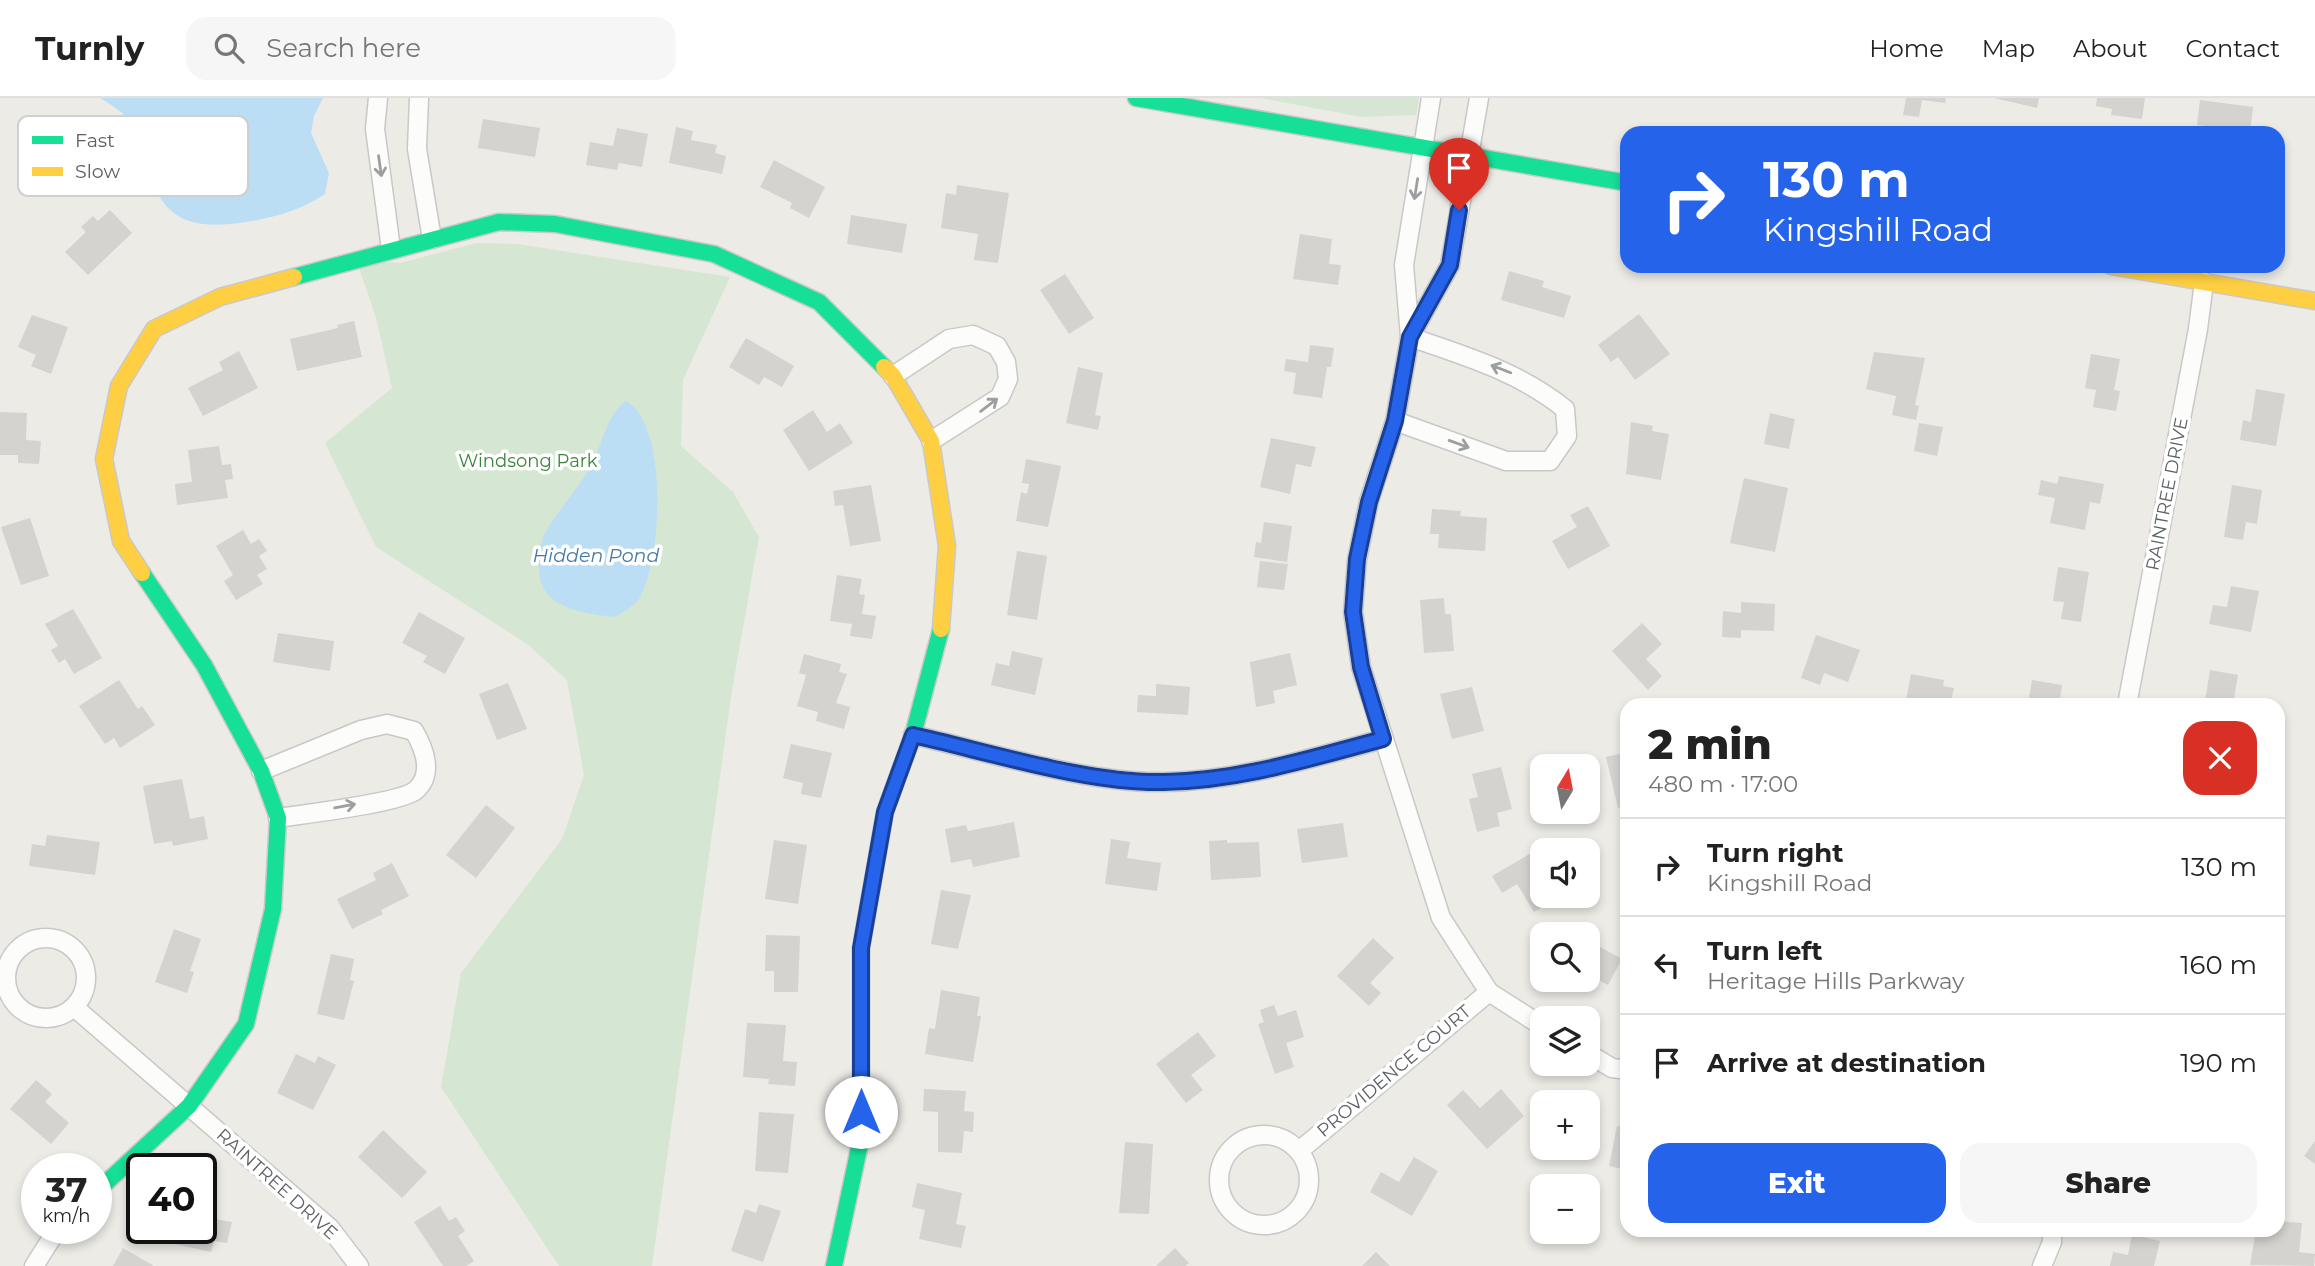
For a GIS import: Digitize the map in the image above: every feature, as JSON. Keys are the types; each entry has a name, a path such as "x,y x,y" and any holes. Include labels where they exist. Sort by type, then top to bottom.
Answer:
{"street":[{"path":"379,98 374,129 391,249"},
{"path":"419,98 417,149 432,239"},
{"path":"1136,98 1620,182"},
{"path":"1431,98 1404,265 1410,337 1395,421 1369,502 1359,548 1353,612 1361,667 1441,918 1489,992 1530,1018"},
{"path":"1410,337 1450,265 1479,98"},
{"path":"112,1177 190,1106 246,1024 273,909 278,818 261,771 204,665 121,541 104,458 119,386 154,329 220,297 499,222 555,224 714,254 819,302 892,376 932,441 947,546 940,642 913,735 885,812 861,948 861,1139 834,1266"},
{"path":"2152,273 2315,301"},
{"name":"RAINTREE DRIVE","path":"2128,698 2196,342 2204,282"},
{"path":"892,376 949,339 973,335 997,346 1006,362 1007,379 1000,397 932,441"},
{"path":"1395,421 1506,461 1550,461 1567,436 1565,409 1541,390 1509,372 1410,337"},
{"path":"261,771 361,730 387,724 414,731 425,750 425,773 416,790 395,799 278,818"},
{"path":"913,735 1085,774 1163,783 1247,775 1383,739"},
{"path":"41,938 54,938 75,950 82,961 86,985 74,1007 62,1014 35,1016 13,1000 6,973 19,949 41,938"},
{"name":"PROVIDENCE COURT","path":"1299,1151 1489,992"},
{"name":"RAINTREE DRIVE","path":"74,1007 330,1228 359,1266"},
{"path":"1600,1061 1612,1068 1620,1069"},
{"path":"1273,1136 1287,1141 1299,1151 1310,1177 1306,1198 1293,1216 1274,1224 1252,1224 1239,1218 1228,1208 1220,1186 1222,1163 1230,1150 1243,1140 1273,1136"},
{"path":"2042,1266 2052,1237"},
{"path":"34,1266 48,1244"}],"green space":[{"path":"1260,98 1419,98 1416,115 1362,117"},
{"name":"Windsong Park","path":"477,243 517,244 730,277 683,380 681,446 733,492 759,537 732,690 652,1266 559,1266 441,1087 461,973 562,839 584,775 567,680 527,644 376,547 325,443 392,388 376,318 356,259 400,263"}],"water":[{"path":"100,98 323,98 314,116 311,133 329,173 325,194 295,210 251,221 222,225 182,218 171,211 159,196 248,196 248,116 124,116"},
{"name":"Hidden Pond","path":"626,401 640,415 649,436 655,463 657,524 653,553 640,597 615,617 575,610 553,599 540,579 539,559 546,532 588,471 608,424"}],"building":[{"path":"1906,98 1946,98 1945,103 1922,100 1919,117 1903,115"},
{"path":"1994,98 2039,98 2037,108"},
{"path":"2097,98 2145,98 2142,119 2111,115 2112,109 2096,106"},
{"path":"2200,100 2253,107 2251,126 2197,125"},
{"path":"483,119 540,128 535,157 478,148"},
{"path":"676,127 693,131 691,140 717,145 715,153 726,156 722,174 669,163"},
{"path":"617,128 648,134 642,167 619,163 617,170 586,165 590,142 613,146"},
{"path":"774,160 825,187 809,218 790,208 792,203 760,187"},
{"path":"957,185 1009,193 998,263 974,260 978,234 941,228 946,193 956,195"},
{"path":"110,210 132,233 88,275 65,252 86,232 81,227 93,216 98,221"},
{"path":"851,215 907,224 902,253 847,244"},
{"path":"1300,234 1332,239 1329,264 1341,265 1338,285 1293,279"},
{"path":"1509,271 1544,281 1542,287 1571,296 1564,318 1501,300"},
{"path":"1065,274 1094,318 1069,334 1040,290"},
{"path":"1639,314 1670,354 1635,380 1618,357 1611,362 1598,345"},
{"path":"32,315 68,327 51,374 31,366 36,355 18,347"},
{"path":"354,321 362,357 297,371 290,339 338,328 337,325"},
{"path":"746,338 794,366 782,387 764,377 759,385 729,367"},
{"path":"1310,345 1334,348 1331,367 1327,367 1322,398 1293,394 1296,373 1284,371 1286,359 1308,362"},
{"path":"239,351 258,388 203,416 188,388 223,370 219,362"},
{"path":"1874,352 1925,358 1915,405 1919,406 1916,420 1892,415 1896,396 1866,389"},
{"path":"2091,354 2120,359 2114,390 2120,391 2116,411 2093,407 2096,390 2085,388"},
{"path":"1078,367 1103,373 1095,415 1101,416 1098,430 1066,423"},
{"path":"2256,389 2285,394 2276,446 2240,440 2243,420 2251,422"},
{"path":"813,410 827,432 840,423 853,443 809,471 783,430"},
{"path":"0,412 27,413 26,440 41,441 39,464 18,463 18,455 0,455"},
{"path":"1770,413 1795,419 1789,449 1764,444"},
{"path":"1631,422 1653,426 1652,431 1669,434 1661,480 1626,474"},
{"path":"1919,423 1943,427 1937,456 1914,451"},
{"path":"1271,438 1316,447 1311,467 1296,464 1290,494 1260,487"},
{"path":"219,446 222,465 231,464 233,479 225,480 228,498 177,505 175,484 192,482 188,450"},
{"path":"1026,459 1061,466 1048,527 1016,521 1021,492 1027,494 1029,484 1022,483"},
{"path":"2059,476 2104,484 2100,504 2090,502 2085,530 2050,523 2055,498 2038,495 2041,480 2057,484"},
{"path":"1744,478 1788,488 1775,552 1730,543"},
{"path":"871,485 881,541 850,546 843,505 835,506 833,491"},
{"path":"2232,485 2262,490 2257,524 2246,522 2243,540 2224,537"},
{"path":"1588,506 1610,546 1568,569 1552,541 1577,527 1570,515"},
{"path":"1432,509 1461,511 1460,516 1487,518 1485,551 1438,548 1439,534 1430,534"},
{"path":"30,518 49,576 21,585 1,527"},
{"path":"1264,522 1292,526 1287,562 1254,557 1256,542 1261,543"},
{"path":"243,530 251,544 259,539 267,551 259,556 267,569 257,575 263,584 236,600 224,581 233,575 216,546"},
{"path":"1017,551 1047,556 1037,620 1007,615"},
{"path":"1260,561 1288,564 1284,590 1257,587"},
{"path":"2058,567 2089,572 2081,622 2061,619 2064,602 2053,601"},
{"path":"837,575 862,579 859,594 865,595 862,614 876,616 872,639 850,636 852,624 830,621"},
{"path":"2231,586 2259,591 2251,632 2209,624 2213,605 2227,607"},
{"path":"1444,598 1445,614 1451,614 1454,651 1424,653 1420,600"},
{"path":"1741,602 1775,604 1774,631 1741,630 1741,638 1722,637 1723,611 1741,613"},
{"path":"73,609 102,658 74,674 65,659 59,663 51,650 58,646 45,624"},
{"path":"419,612 465,638 445,674 423,662 427,656 402,643"},
{"path":"1642,623 1662,644 1646,659 1662,676 1648,690 1612,651"},
{"path":"278,633 334,641 330,671 273,662"},
{"path":"1816,635 1860,650 1848,682 1824,673 1820,685 1801,678"},
{"path":"1012,651 1043,658 1035,695 991,685 996,663 1009,666"},
{"path":"1290,653 1297,685 1273,691 1275,703 1256,707 1250,662"},
{"path":"804,654 841,664 839,672 847,674 836,703 850,707 844,729 816,721 818,712 797,706 806,675 799,673"},
{"path":"2210,670 2238,675 2234,698 2206,698"},
{"path":"1911,674 1944,680 1943,686 1954,688 1952,698 1906,698"},
{"path":"119,680 138,709 142,706 155,725 120,748 114,738 105,744 79,706"},
{"path":"2032,680 2062,685 2060,698 2029,698"},
{"path":"508,683 527,729 497,740 479,694"},
{"path":"1156,684 1190,687 1188,715 1137,712 1138,695 1156,696"},
{"path":"1472,687 1484,731 1452,739 1440,694"},
{"path":"791,744 832,753 821,798 801,794 803,783 783,778"},
{"path":"1620,754 1620,808 1618,808 1606,757"},
{"path":"1501,767 1512,809 1497,813 1500,826 1477,832 1469,799 1478,797 1472,774"},
{"path":"182,779 190,819 204,816 208,839 173,846 172,841 154,844 143,786"},
{"path":"486,805 515,828 476,878 446,855"},
{"path":"1014,822 1020,857 973,867 971,859 951,863 945,829 966,825 968,831"},
{"path":"1343,823 1348,857 1302,863 1297,829"},
{"path":"47,835 100,842 95,875 29,866 32,844 45,846"},
{"path":"1111,839 1130,842 1127,858 1161,863 1157,891 1105,884"},
{"path":"774,840 807,845 798,904 765,899"},
{"path":"1227,840 1227,843 1259,842 1261,877 1211,880 1209,841"},
{"path":"1530,854 1530,905 1517,884 1502,893 1492,876"},
{"path":"392,863 409,896 381,910 383,914 352,929 337,899 376,880 373,873"},
{"path":"941,890 971,895 958,949 931,944"},
{"path":"174,929 201,939 190,971 194,972 187,993 155,982"},
{"path":"766,935 800,936 798,992 774,992 774,971 765,971"},
{"path":"1373,938 1394,958 1370,983 1381,993 1369,1006 1337,976"},
{"path":"1600,947 1620,958 1608,985 1600,981"},
{"path":"331,954 354,959 350,980 354,981 344,1020 317,1014"},
{"path":"941,990 980,997 977,1016 981,1016 973,1062 925,1054 929,1028 935,1029"},
{"path":"1274,1005 1278,1016 1296,1010 1304,1037 1286,1043 1294,1067 1275,1074 1258,1024 1264,1022 1260,1010"},
{"path":"747,1023 786,1025 783,1061 797,1062 795,1086 768,1084 769,1079 743,1077"},
{"path":"1198,1032 1216,1056 1191,1075 1203,1090 1186,1103 1156,1064"},
{"path":"296,1054 315,1063 318,1056 336,1065 313,1110 277,1093"},
{"path":"36,1080 52,1094 45,1102 69,1123 51,1144 10,1109"},
{"path":"924,1089 966,1091 964,1111 974,1112 973,1132 964,1131 962,1153 938,1152 938,1112 923,1111"},
{"path":"1501,1089 1524,1116 1487,1149 1447,1105 1463,1090 1480,1108"},
{"path":"759,1112 794,1114 788,1173 755,1171"},
{"path":"1617,1126 1620,1127 1620,1168 1609,1166"},
{"path":"383,1130 427,1172 402,1198 358,1157"},
{"path":"2315,1141 2315,1164 2304,1156"},
{"path":"1125,1142 1153,1144 1149,1214 1119,1213"},
{"path":"1414,1157 1438,1171 1412,1216 1370,1192 1381,1172 1399,1182"},
{"path":"917,1183 962,1193 956,1224 966,1226 961,1248 919,1239 925,1210 912,1207"},
{"path":"759,1204 781,1211 763,1262 731,1251 745,1209 756,1213"},
{"path":"440,1206 449,1221 456,1217 465,1231 458,1236 474,1261 466,1266 443,1266 414,1222"},
{"path":"217,1219 232,1222 227,1243 217,1241"},
{"path":"2285,1222 2302,1223 2299,1252 2315,1254 2314,1266 2250,1265 2255,1237 2285,1237"},
{"path":"2132,1237 2160,1241 2154,1266 2110,1266 2113,1252 2128,1255"},
{"path":"175,1244 213,1244 211,1252"},
{"path":"123,1248 154,1266 113,1266"},
{"path":"1175,1248 1189,1263 1185,1266 1156,1266"},
{"path":"1376,1252 1390,1266 1362,1266"}],"traffic: fast":[{"path":"1136,98 1620,182"},
{"path":"294,277 499,222 555,224 714,254 819,302 884,367"},
{"path":"112,1177 189,1106 246,1024 273,909 278,818 261,771 204,665 142,573"},
{"path":"834,1266 861,1139 861,948 885,812 913,735 941,629"}],"traffic: slow":[{"path":"2152,273 2315,301"},
{"path":"142,573 121,541 104,459 119,386 154,329 220,297 294,277"},
{"path":"884,367 893,376 931,441 947,546 941,629"}],"route":[{"path":"861,1112 861,948 885,812 913,735 1085,774 1163,783 1247,775 1383,739 1361,667 1353,612 1357,559 1369,502 1395,421 1410,337 1450,265 1459,210"}]}
